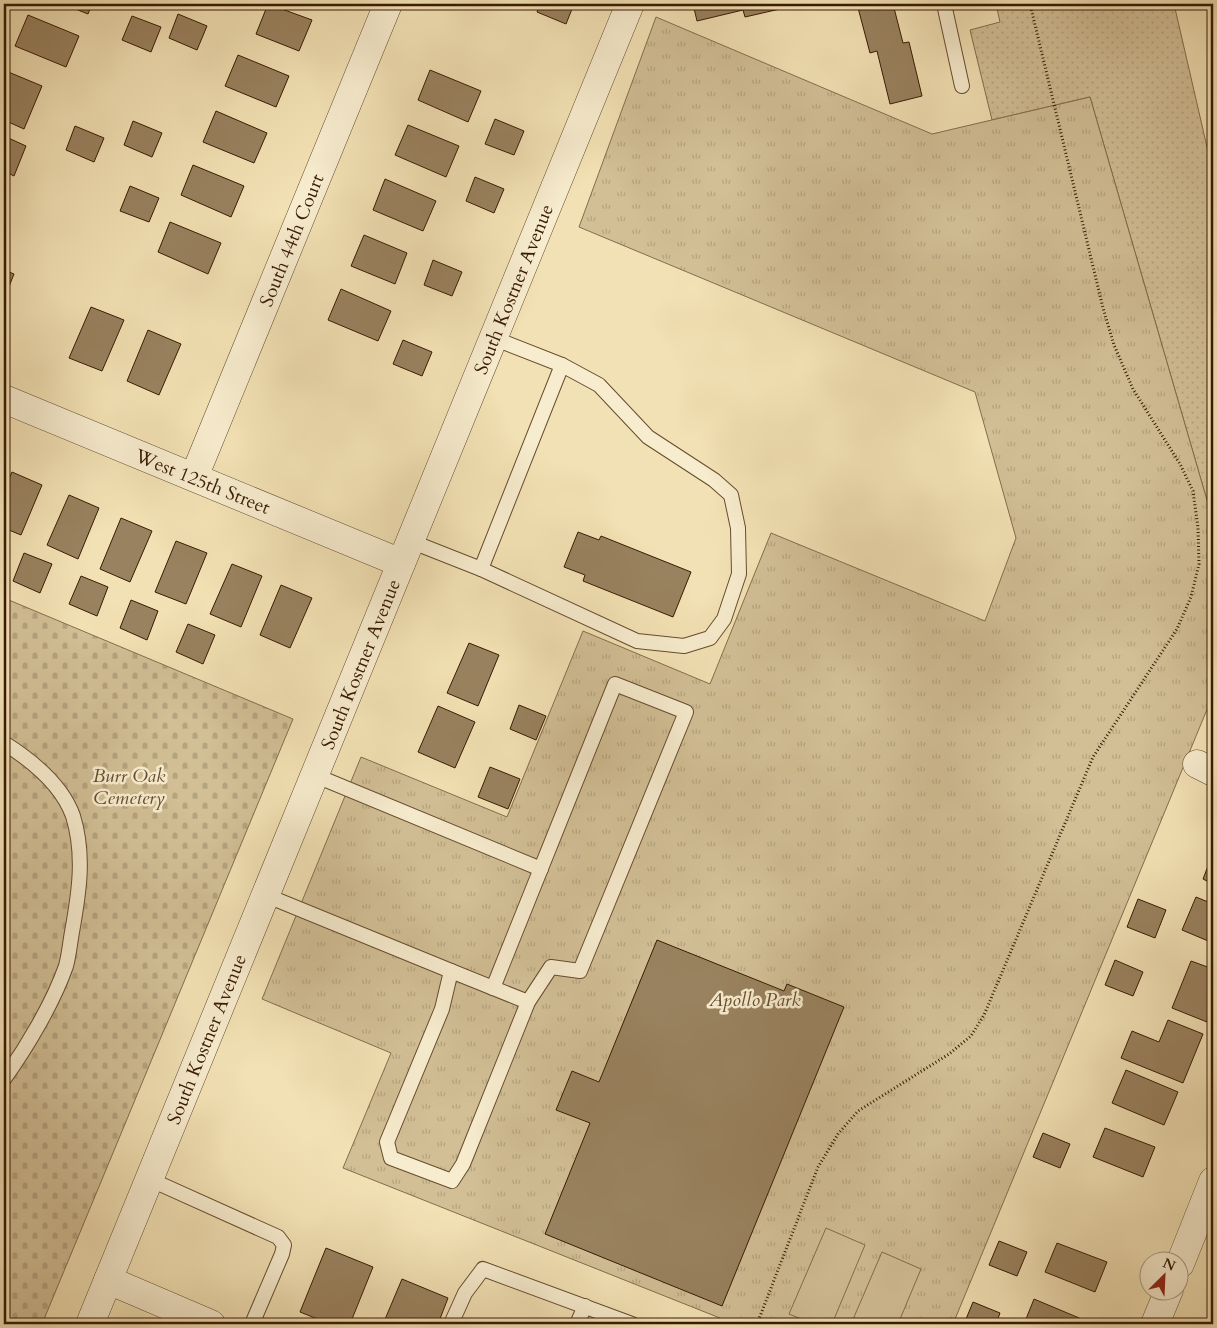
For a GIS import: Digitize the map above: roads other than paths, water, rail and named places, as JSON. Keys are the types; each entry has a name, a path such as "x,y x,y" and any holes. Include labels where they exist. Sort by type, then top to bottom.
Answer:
{"street":[{"name":"South 44th Court","path":"194,477 388,4"},
{"name":"South Kostner Avenue","path":"90,1324 630,4"},
{"name":"West 125th Street","path":"4,399 194,477 406,552"},
{"path":"1186,1250 1213,1181"},
{"path":"108,1280 211,1324"},
{"path":"1155,1324 1165,1300"}],"lane":[{"path":"944,4 962,86"},
{"path":"406,552 481,569 637,641 684,646 710,638 724,619 739,574 738,528 731,495 714,480 648,437 599,385 562,365 493,338"},
{"path":"481,569 562,365"},
{"path":"451,971 442,1009 387,1142 391,1158 452,1181 463,1164 528,1002 551,967 580,971 686,712 615,684 494,988"},
{"path":"4,744 21,754 54,784 72,815 81,853 78,897 66,965 49,1003 16,1062 4,1078"},
{"path":"4,756 21,754"},
{"path":"314,775 541,869"},
{"path":"265,896 528,1002"},
{"path":"149,1179 278,1237 284,1245 282,1254 252,1324"},
{"path":"450,1324 465,1293 483,1269 632,1324"},
{"path":"576,1324 585,1306"}],"park label":[{"name":"Burr Oak Cemetery","path":"129,786"},
{"name":"Apollo Park","path":"755,999"}]}
